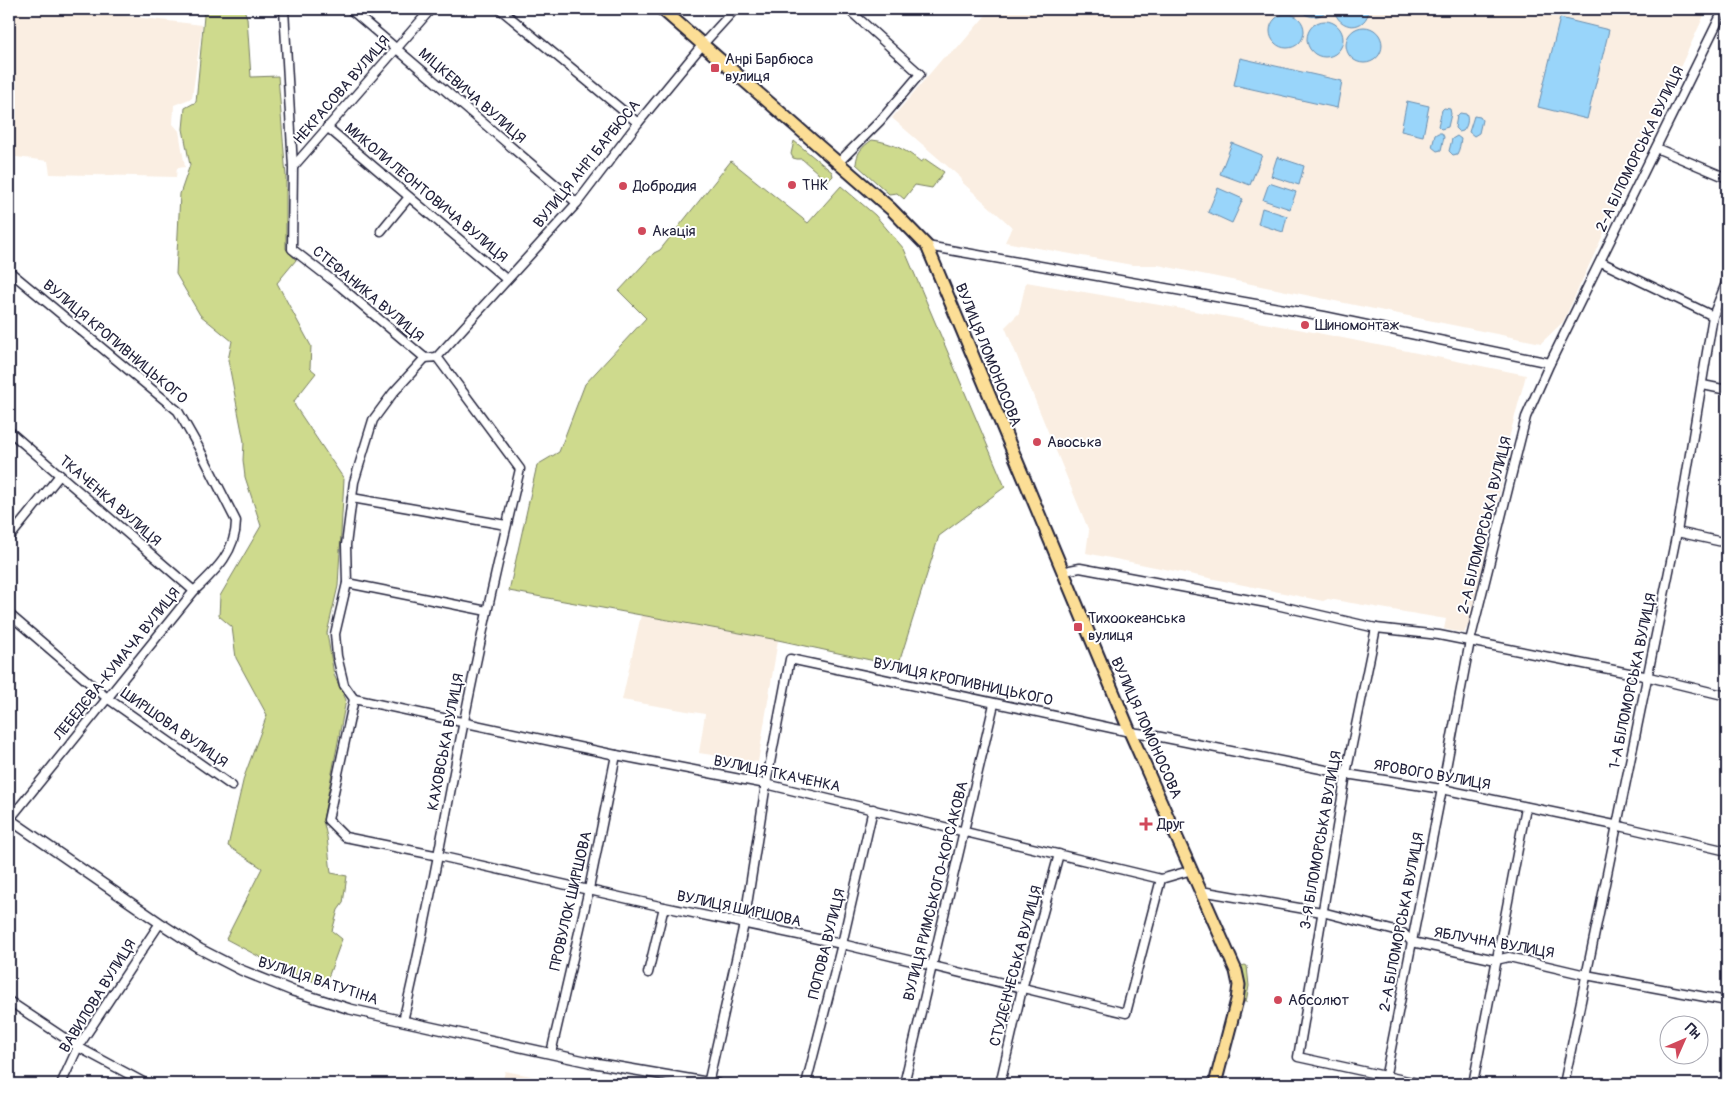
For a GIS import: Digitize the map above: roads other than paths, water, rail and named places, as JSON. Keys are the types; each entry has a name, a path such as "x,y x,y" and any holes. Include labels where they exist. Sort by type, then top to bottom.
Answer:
{"main road":[{"name":"ВУЛИЦЯ ЛОМОНОСОВА","path":"662,9 891,209 927,246 1062,574 1230,957 1239,985 1233,1021 1216,1084"}],"street":[{"path":"284,9 293,167"},
{"name":"МІЦКЕВИЧА ВУЛИЦЯ","path":"350,9 577,203"},
{"name":"НЕКРАСОВА ВУЛИЦЯ","path":"293,167 431,9"},
{"path":"500,9 638,123"},
{"name":"ВУЛИЦЯ АНРІ БАРБЮСА","path":"437,356 577,203 638,123 703,44 735,9"},
{"path":"838,164 880,121 920,74 848,9"},
{"name":"2-А БІЛОМОРСЬКА ВУЛИЦЯ","path":"1384,1084 1470,641 1526,417 1550,363 1724,9"},
{"name":"МИКОЛИ ЛЕОНТОВИЧА ВУЛИЦЯ","path":"327,126 506,280"},
{"path":"1656,148 1727,178"},
{"name":"СТЕФАНИКА ВУЛИЦЯ","path":"293,167 292,249 341,287 425,358 437,356"},
{"path":"381,231 409,198"},
{"path":"927,246 1324,316 1550,363"},
{"path":"1601,262 1713,316"},
{"name":"ВУЛИЦЯ КРОПИВНИЦЬКОГО","path":"9,271 178,411 236,521"},
{"name":"1-А БІЛОМОРСЬКА ВУЛИЦЯ","path":"1564,1084 1649,677 1677,532 1713,316 1727,283"},
{"name":"КАХОВСЬКА ВУЛИЦЯ","path":"403,1021 439,856 486,612 520,469 437,356"},
{"path":"354,699 344,685 337,656 335,634 347,584 346,545 354,482 373,420 393,393 425,358"},
{"path":"1703,385 1727,390"},
{"name":"ТКАЧЕНКА ВУЛИЦЯ","path":"9,431 194,592"},
{"path":"9,538 60,475"},
{"path":"352,498 506,525"},
{"name":"ЛЕБЕДЄВА-КУМАЧА ВУЛИЦЯ","path":"9,819 194,592 215,570 232,546 236,535 236,521"},
{"path":"1677,532 1727,543"},
{"path":"1062,574 1080,568 1272,604 1376,628 1439,635 1470,641 1649,677 1727,696"},
{"path":"347,584 486,612"},
{"name":"ШИРШОВА ВУЛИЦЯ","path":"9,614 107,698 232,786"},
{"name":"3-Я БІЛОМОРСЬКА ВУЛИЦЯ","path":"1376,628 1346,774 1298,1057 1385,1075"},
{"name":"ВУЛИЦЯ КРОПИВНИЦЬКОГО","path":"766,784 790,659 1130,732"},
{"name":"ВУЛИЦЯ ТКАЧЕНКА","path":"354,699 616,755 766,784 1161,879 1192,870"},
{"name":"ВУЛИЦЯ ШИРШОВА","path":"354,699 328,820 345,837 842,944 1126,1013 1161,879"},
{"name":"ВУЛИЦЯ РИМСЬКОГО-КОРСАКОВА","path":"904,1084 994,704"},
{"name":"ЯРОВОГО ВУЛИЦЯ","path":"1130,732 1346,774 1442,789 1617,825 1727,851"},
{"name":"ПРОВУЛОК ШИРШОВА","path":"551,1053 589,889 616,755"},
{"path":"710,1084 744,924 766,784"},
{"path":"1473,1084 1526,806"},
{"name":"ПОПОВА ВУЛИЦЯ","path":"806,1084 842,944 873,809"},
{"name":"ВУЛИЦЯ ВАТУТІНА","path":"9,819 200,949 241,970 293,991 350,1009 403,1021 589,1062 710,1084"},
{"name":"СТУДЄНЧЕСЬКА ВУЛИЦЯ","path":"1000,1084 1022,989 1059,854"},
{"name":"ЯБЛУЧНА ВУЛИЦЯ","path":"1201,891 1322,912 1403,933 1412,942 1496,960 1509,957 1586,975 1727,1001"},
{"path":"648,973 664,907"},
{"name":"ВАВИЛОВА ВУЛИЦЯ","path":"61,1084 78,1047 160,923"},
{"path":"9,1001 78,1047 147,1084"},
{"path":"1385,1075 1422,1084"},
{"path":"1726,1084 1727,1080"}],"water":[{"path":"1299,9 1329,9 1321,15 1310,16"},
{"path":"1334,9 1369,9 1367,17 1363,22 1352,26 1341,22"},
{"path":"1287,14 1294,15 1299,19 1303,24 1303,38 1299,43 1294,47 1287,48 1280,47 1275,43 1271,38 1270,31 1271,24 1275,19 1280,15"},
{"path":"1560,18 1609,30 1587,119 1538,107"},
{"path":"1325,21 1337,27 1343,39 1337,51 1325,57 1313,51 1307,39 1313,27"},
{"path":"1364,27 1376,33 1382,45 1376,57 1364,63 1352,57 1346,45 1352,33"},
{"path":"1240,58 1342,81 1337,108 1234,85"},
{"path":"1407,101 1429,106 1423,136 1401,131"},
{"path":"1444,108 1450,109 1451,114 1448,127 1441,129 1438,126"},
{"path":"1460,113 1466,114 1467,121 1463,131 1459,132 1455,128 1457,116"},
{"path":"1474,116 1480,117 1482,120 1479,133 1474,136 1469,132"},
{"path":"1442,133 1444,137 1441,150 1437,151 1432,147 1435,135"},
{"path":"1457,136 1461,139 1460,147 1457,154 1453,155 1449,151 1452,139"},
{"path":"1232,143 1262,155 1250,185 1220,174"},
{"path":"1277,157 1304,166 1299,185 1271,176"},
{"path":"1269,183 1296,192 1290,209 1263,200"},
{"path":"1218,188 1243,199 1232,223 1208,212"},
{"path":"1262,208 1287,216 1283,232 1258,224"}],"place":[{"name":"Анрі Барбюса вулиця","path":"715,68"},
{"name":"ТНК","path":"792,185"},
{"name":"Добродия","path":"623,186"},
{"name":"Акація","path":"642,231"},
{"name":"Шиномонтаж","path":"1305,325"},
{"name":"Авоська","path":"1037,442"},
{"name":"Тихоокеанська вулиця","path":"1078,627"},
{"name":"Друг","path":"1146,824"},
{"name":"Абсолют","path":"1278,1000"}]}
